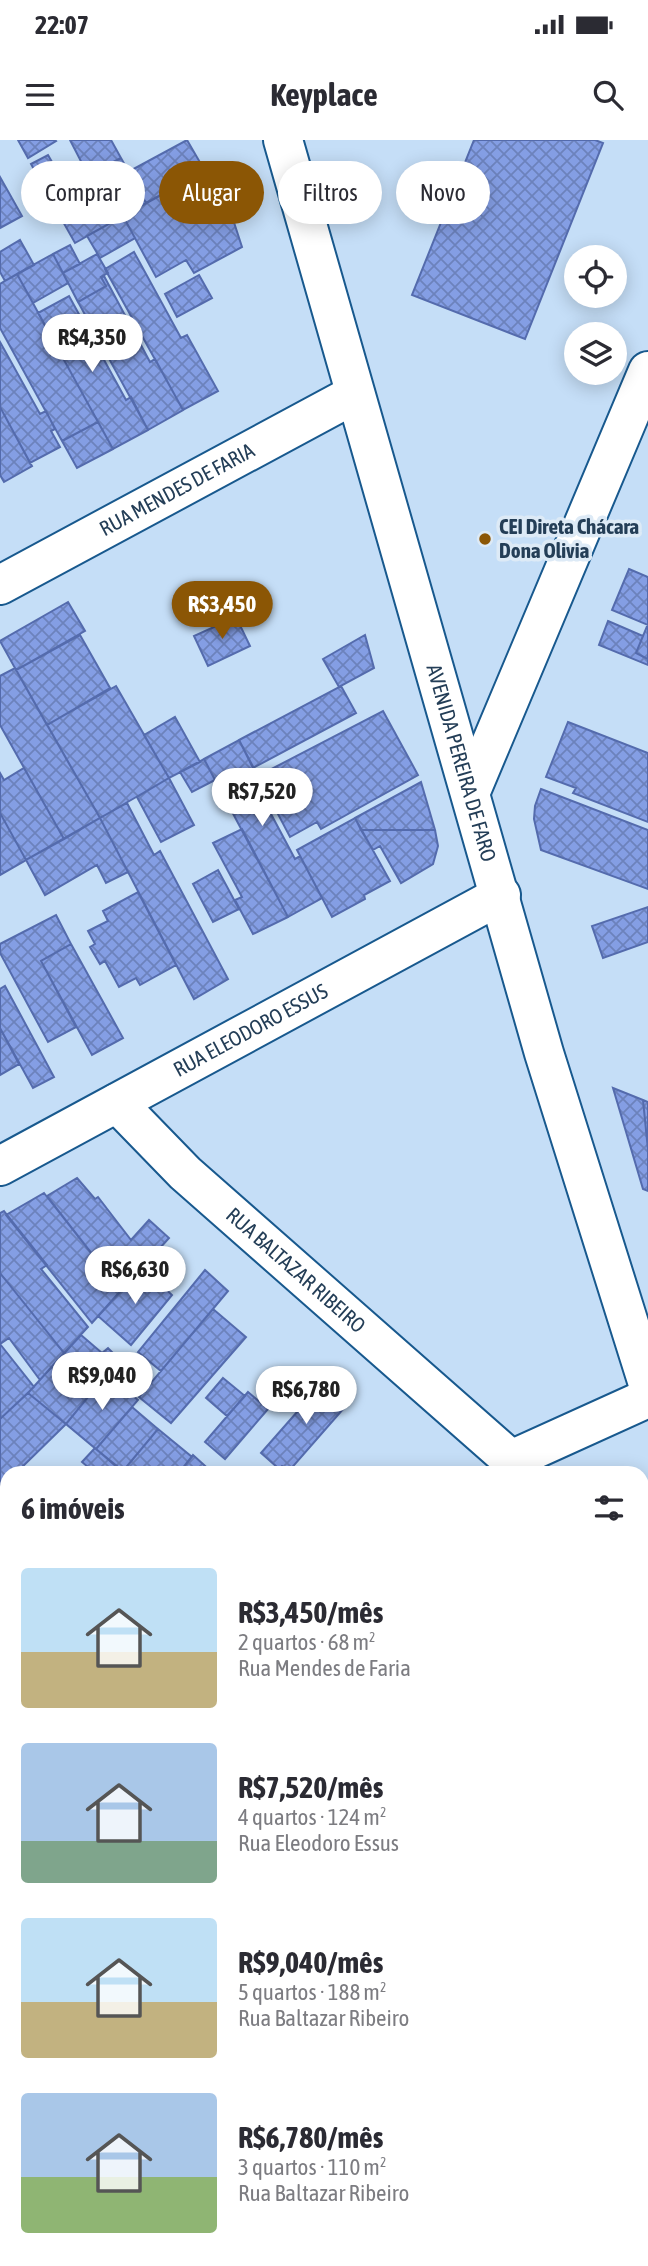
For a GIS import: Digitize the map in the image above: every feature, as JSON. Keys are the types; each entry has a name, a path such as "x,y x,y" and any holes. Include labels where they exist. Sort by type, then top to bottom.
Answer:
{"street":[{"name":"AVENIDA PEREIRA DE FARO","path":"283,140 544,1053 648,1384"},
{"path":"471,791 648,371"},
{"name":"RUA MENDES DE FARIA","path":"0,585 355,394"},
{"name":"RUA ELEODORO ESSUS","path":"0,1167 501,895"},
{"name":"RUA BALTAZAR RIBEIRO","path":"117,1103 185,1173 518,1466"},
{"name":"RUA BALTAZAR RIBEIRO","path":"521,1466 648,1398"}],"building":[{"path":"18,140 55,140 56,141 28,158"},
{"path":"70,140 111,140 121,158 115,161 81,161"},
{"path":"187,140 199,161 159,161 159,196 146,203 145,163"},
{"path":"474,140 595,140 603,143 525,339 412,295 440,224 490,224 490,161 466,161"},
{"path":"48,155 51,161 37,161"},
{"path":"0,177 21,217 0,228"},
{"path":"159,196 159,224 234,224 242,247 194,273 186,260 156,277 127,224 145,224 145,204"},
{"path":"64,224 109,224 75,243"},
{"path":"109,224 127,224 135,238 100,258 87,236"},
{"path":"20,240 34,265 5,281 0,272 0,252"},
{"path":"70,245 80,264 63,273 53,254"},
{"path":"134,252 181,338 187,335 218,391 183,410 105,269"},
{"path":"53,254 68,283 33,303 17,274"},
{"path":"97,254 108,273 101,277 106,286 78,302 63,273"},
{"path":"17,274 98,422 62,441 0,328 0,284"},
{"path":"199,275 212,298 177,317 165,294"},
{"path":"104,276 150,362 155,359 183,410 148,430 78,302 106,286 101,277"},
{"path":"69,296 126,400 131,397 148,430 113,449 38,313"},
{"path":"0,342 40,414 46,411 55,429 51,431 60,447 30,463 0,407"},
{"path":"0,407 32,466 4,482 0,475"},
{"path":"98,422 113,449 77,468 62,441"},
{"path":"629,569 648,577 648,625 612,610"},
{"path":"68,602 85,631 16,670 0,641"},
{"path":"236,617 250,646 208,666 194,636"},
{"path":"608,621 643,636 636,653 648,659 648,665 599,645"},
{"path":"648,624 648,659 636,653"},
{"path":"80,635 110,688 47,725 16,670"},
{"path":"365,635 374,668 339,687 323,659"},
{"path":"15,668 100,818 64,839 0,725 0,676"},
{"path":"116,686 169,778 100,818 47,725"},
{"path":"341,686 356,713 253,768 239,740"},
{"path":"383,711 418,775 321,829 317,822 290,837 258,776"},
{"path":"175,717 200,762 169,778 144,735"},
{"path":"568,722 648,753 648,822 573,793 576,788 546,777"},
{"path":"239,740 269,797 263,799 295,859 300,856 322,898 288,917 204,759"},
{"path":"204,759 215,780 192,792 180,772"},
{"path":"24,768 64,839 26,860 0,813 0,773 4,780"},
{"path":"169,778 194,825 161,842 137,797"},
{"path":"421,782 435,830 361,830 355,818"},
{"path":"541,789 648,830 648,889 541,850 534,819"},
{"path":"127,803 154,855 160,851 228,979 194,999 100,818"},
{"path":"0,813 26,860 0,875"},
{"path":"100,818 128,872 106,883 97,865 45,895 26,860"},
{"path":"355,818 390,881 364,895 365,899 332,917 297,850"},
{"path":"242,829 288,917 253,934 235,900 242,897 213,843"},
{"path":"361,830 435,830 438,846 433,864 401,883 380,846 373,850"},
{"path":"218,870 239,909 213,922 193,884"},
{"path":"138,892 176,965 140,985 136,978 119,987 105,961 100,964 90,947 95,944 88,931 108,921 103,911"},
{"path":"648,907 648,942 603,958 592,926"},
{"path":"56,915 71,944 41,961 76,1027 48,1042 0,953 0,944"},
{"path":"71,944 123,1038 92,1055 41,961"},
{"path":"5,986 54,1077 33,1088 0,1028 0,989"},
{"path":"0,1028 19,1064 0,1075"},
{"path":"613,1088 643,1100 648,1150 648,1191 643,1189"},
{"path":"643,1100 648,1102 648,1150"},
{"path":"77,1178 95,1199 98,1197 131,1240 149,1220 169,1238 121,1291 47,1196"},
{"path":"44,1193 121,1291 92,1323 6,1215"},
{"path":"4,1211 47,1265 41,1269 88,1327 64,1353 0,1273 0,1213"},
{"path":"142,1267 172,1295 131,1345 98,1316"},
{"path":"205,1270 228,1291 161,1371 138,1352"},
{"path":"0,1273 64,1353 40,1380 9,1338 0,1344"},
{"path":"213,1309 246,1337 171,1423 139,1397"},
{"path":"81,1335 102,1353 108,1348 119,1359 66,1424 28,1393"},
{"path":"0,1344 34,1387 0,1419"},
{"path":"106,1375 138,1400 96,1449 66,1424"},
{"path":"223,1378 245,1396 227,1416 206,1398"},
{"path":"327,1378 351,1400 293,1466 276,1466 261,1453"},
{"path":"248,1392 268,1409 225,1459 205,1442"},
{"path":"28,1393 66,1424 23,1466 0,1466 0,1419"},
{"path":"132,1407 158,1429 127,1466 117,1466 96,1449"},
{"path":"158,1429 192,1457 185,1466 127,1466"},
{"path":"95,1448 116,1466 87,1466 82,1462"},
{"path":"193,1455 205,1466 184,1466"}],"place":[{"name":"CEI Direta Chácara Dona Olivia","path":"485,539"}]}
